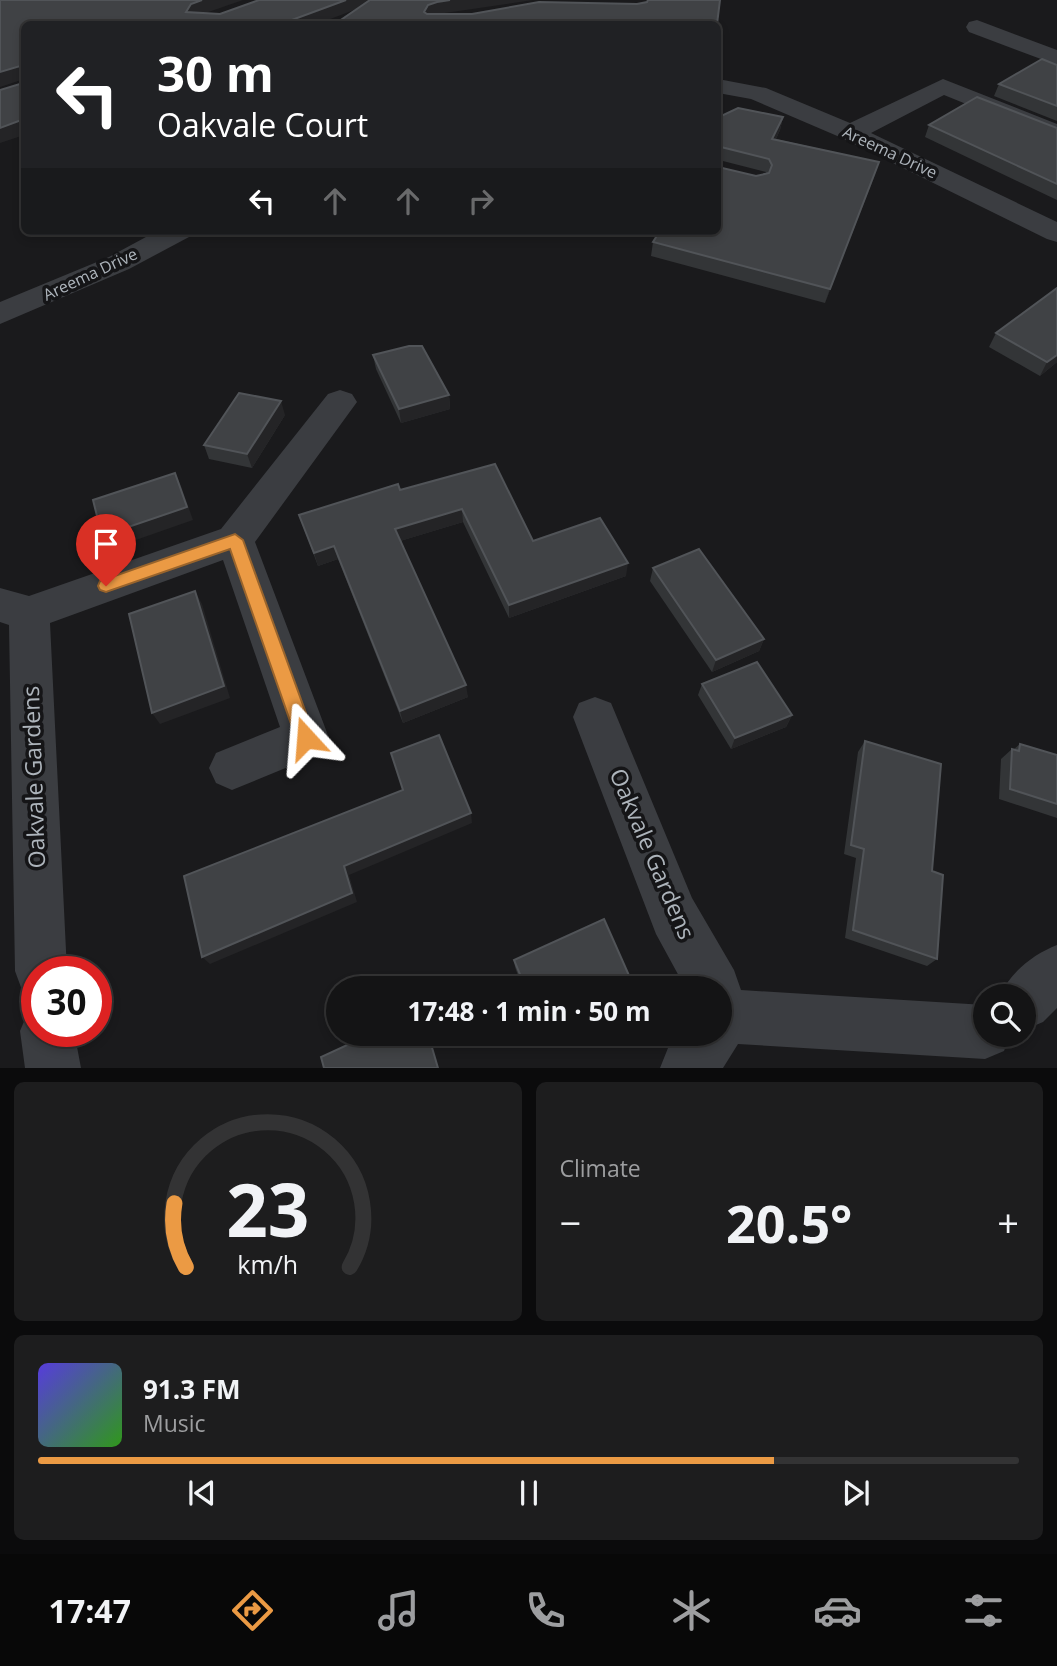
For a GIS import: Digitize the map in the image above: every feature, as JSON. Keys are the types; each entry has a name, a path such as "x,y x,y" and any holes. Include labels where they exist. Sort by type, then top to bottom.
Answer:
{"street":[{"path":"977,27 1057,58"},
{"path":"1018,43 1045,27"},
{"path":"851,132 943,86 1057,133"},
{"name":"Areema Drive","path":"721,87 757,93 851,132 1057,233"},
{"name":"Areema Drive","path":"0,314 119,263 172,235"},
{"path":"14,609 235,540 340,402"},
{"path":"232,768 306,738 235,540"},
{"name":"Oakvale Gardens","path":"14,609 40,956"},
{"name":"Oakvale Gardens","path":"595,717 674,916 702,976"},
{"path":"1036,991 1057,971"},
{"path":"732,1014 973,1031"},
{"path":"688,1068 700,1046"},
{"path":"50,1047 53,1068"}],"building":[{"path":"0,0 202,0 191,4 186,12 220,14 259,0 346,0 289,21 21,21 21,120 0,128 0,90 20,84 20,66 0,72"},
{"path":"370,0 450,0 428,5 424,12 472,14 539,2 637,4 648,0 720,0 717,21 339,21"},
{"path":"1042,59 1057,65 1057,106 999,84"},
{"path":"977,97 1057,128 1057,184 929,125"},
{"path":"738,108 783,117 772,139 879,162 830,289 653,242 657,235 721,235 721,168 756,176 769,173 772,165 769,159 721,147 721,116"},
{"path":"1057,288 1057,355 1047,362 996,333"},
{"path":"409,346 422,346 449,395 399,409 373,355"},
{"path":"239,393 281,401 247,454 204,445"},
{"path":"495,464 533,541 600,518 628,563 509,605 462,509 395,529 466,685 400,711 334,546 314,553 299,515 398,484 400,490"},
{"path":"175,473 187,507 102,536 93,500"},
{"path":"699,549 764,639 716,660 653,568"},
{"path":"195,591 224,686 152,713 129,614"},
{"path":"757,662 792,715 735,738 702,684"},
{"path":"439,735 471,813 344,866 352,893 202,957 184,876 403,790 391,753"},
{"path":"865,741 941,764 932,871 943,875 937,959 853,930 864,849 851,845"},
{"path":"1020,744 1057,755 1057,804 1010,789 1012,749 1019,751"},
{"path":"604,919 629,976 521,976 514,960"},
{"path":"345,1046 432,1046 438,1068 324,1068 321,1057"}],"route":[{"path":"106,586 235,540 306,738"}]}
